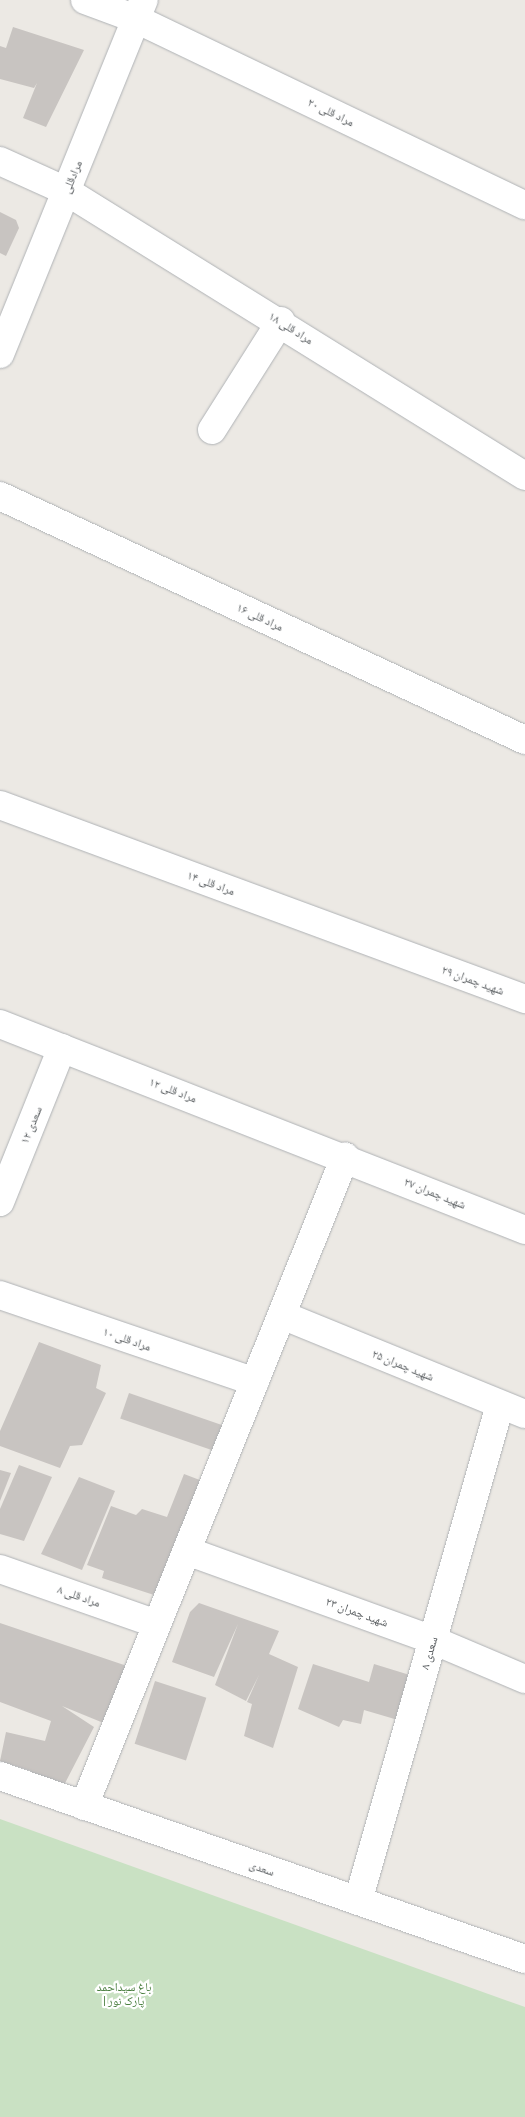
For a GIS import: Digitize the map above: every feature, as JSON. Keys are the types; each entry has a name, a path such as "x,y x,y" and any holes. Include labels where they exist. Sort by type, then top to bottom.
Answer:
{"street":[{"name":"مراد قلی ۲۰","path":"85,0 140,9 525,205"},
{"name":"مرادقلی","path":"3,337 66,191 140,9"},
{"name":"مراد قلی ۱۸","path":"0,161 66,191 281,321 519,473"},
{"path":"212,430 281,321"},
{"name":"مراد قلی ۱۶","path":"0,496 523,739"},
{"name":"مراد قلی ۱۴","path":"0,806 422,961"},
{"name":"شهید چمران ۲۹","path":"422,961 525,999"},
{"name":"مراد قلی ۱۲","path":"0,1024 346,1157"},
{"name":"سعدی ۱۲","path":"0,1202 62,1048"},
{"path":"84,1806 346,1157"},
{"name":"شهید چمران ۲۷","path":"346,1157 525,1230"},
{"name":"مراد قلی ۱۰","path":"0,1295 255,1382"},
{"name":"شهید چمران ۲۵","path":"282,1315 513,1410"},
{"name":"سعدی ۸","path":"358,1901 433,1640 513,1410"},
{"name":"شهید چمران ۲۳","path":"187,1551 433,1640 525,1679"},
{"name":"مراد قلی ۸","path":"0,1569 157,1624"},
{"name":"سعدی","path":"0,1776 525,1959"}],"green space":[{"name":"باغ سیداحمد | پارک نور","path":"0,1819 525,2007 525,2117 0,2117"}],"building":[{"path":"13,27 84,50 46,127 23,118 37,83 34,88 0,79 0,46 6,48"},
{"path":"0,212 16,220 19,228 6,256 0,253"},
{"path":"39,1342 101,1365 96,1388 106,1393 82,1445 70,1446 60,1468 0,1446 0,1431"},
{"path":"129,1393 225,1426 217,1452 120,1419"},
{"path":"19,1465 52,1477 24,1541 0,1534 0,1509"},
{"path":"0,1470 11,1473 0,1501"},
{"path":"184,1474 205,1482 154,1595 102,1578 104,1571 87,1565 111,1506 136,1515 142,1509 167,1517"},
{"path":"79,1477 115,1491 82,1570 41,1554"},
{"path":"199,1603 279,1631 269,1654 298,1667 273,1748 244,1736 252,1704 247,1702 259,1675 246,1701 215,1685 238,1624 214,1677 172,1662 190,1612"},
{"path":"0,1623 130,1667 106,1724 62,1706 94,1727 62,1789 31,1776 31,1771 0,1761 6,1732 45,1741 51,1721 0,1702"},
{"path":"313,1664 369,1682 374,1664 413,1676 398,1720 364,1710 361,1724 343,1720 339,1727 298,1709"},
{"path":"155,1681 206,1698 186,1760 135,1744"}]}
